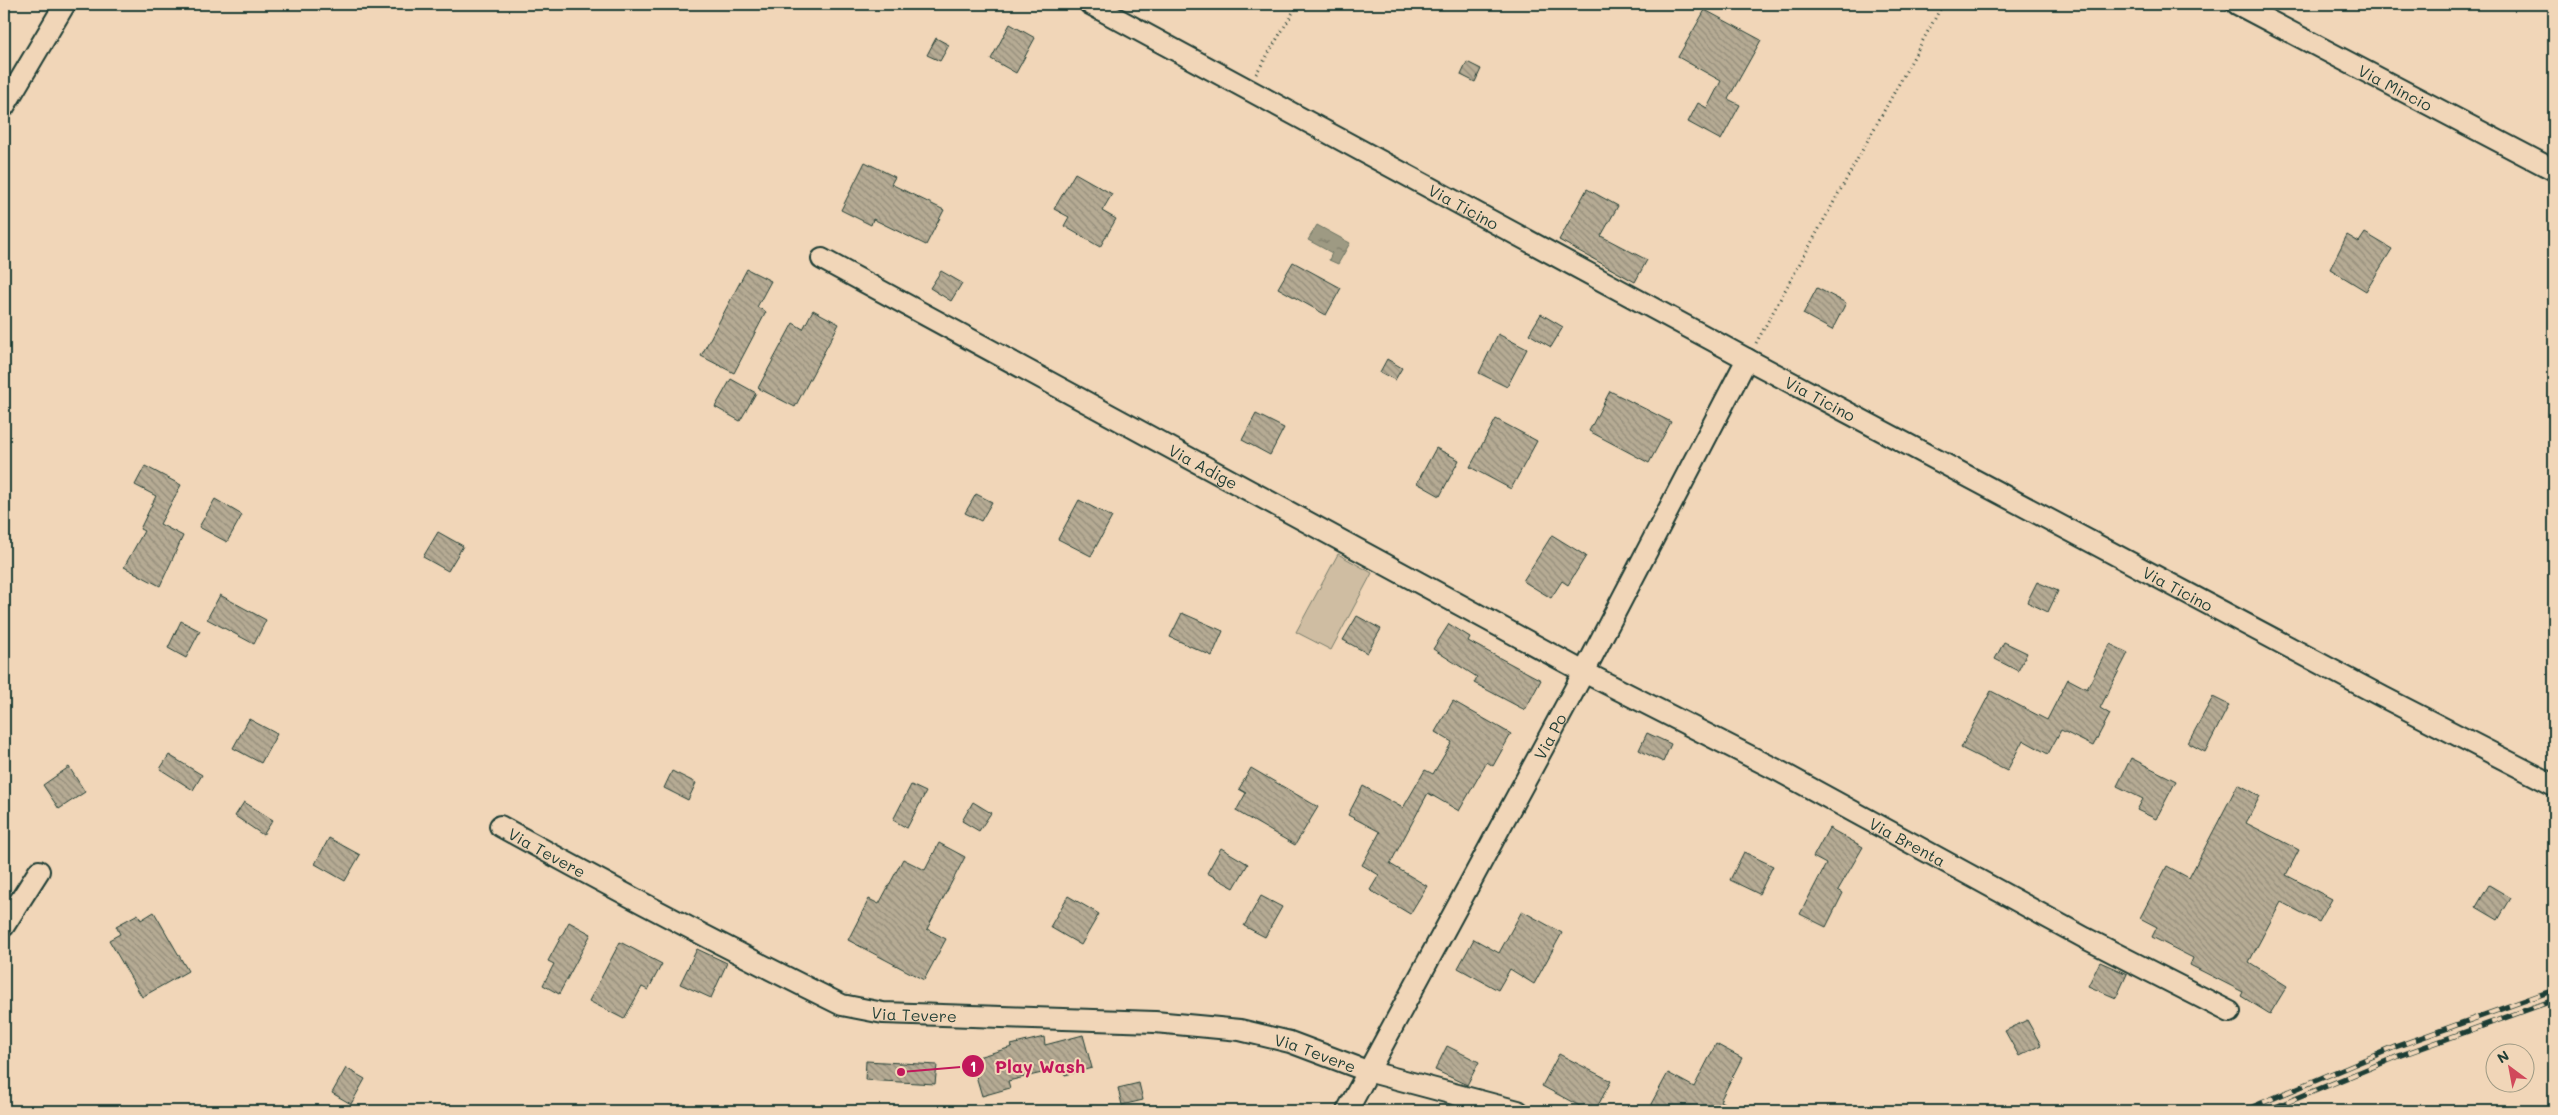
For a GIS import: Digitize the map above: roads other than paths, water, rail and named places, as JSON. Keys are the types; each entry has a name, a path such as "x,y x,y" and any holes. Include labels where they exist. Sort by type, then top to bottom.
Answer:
{"street":[{"path":"4,107 65,4"},
{"name":"Via Ticino","path":"1090,4 1747,359 2391,701 2554,785"},
{"name":"Via Mincio","path":"2237,4 2554,170"},
{"name":"Via Adige","path":"822,259 1584,672"},
{"name":"Via Po","path":"1347,1111 1367,1070 1584,672 1747,359"},
{"name":"Via Brenta","path":"1584,672 1779,771 2085,938 2230,1012"},
{"name":"Via Tevere","path":"500,826 624,895 802,985 854,1009 883,1013 1127,1021 1218,1028 1282,1040 1367,1070 1518,1111"},
{"path":"4,926 40,871"}],"water":[{"path":"1317,225 1350,243 1338,264 1329,260 1332,253 1308,240"}],"railway":[{"path":"2243,1111 2395,1047 2554,990"},
{"path":"2266,1111 2399,1056 2554,1000"}],"place":[{"name":"Play Wash","path":"901,1072"}]}
